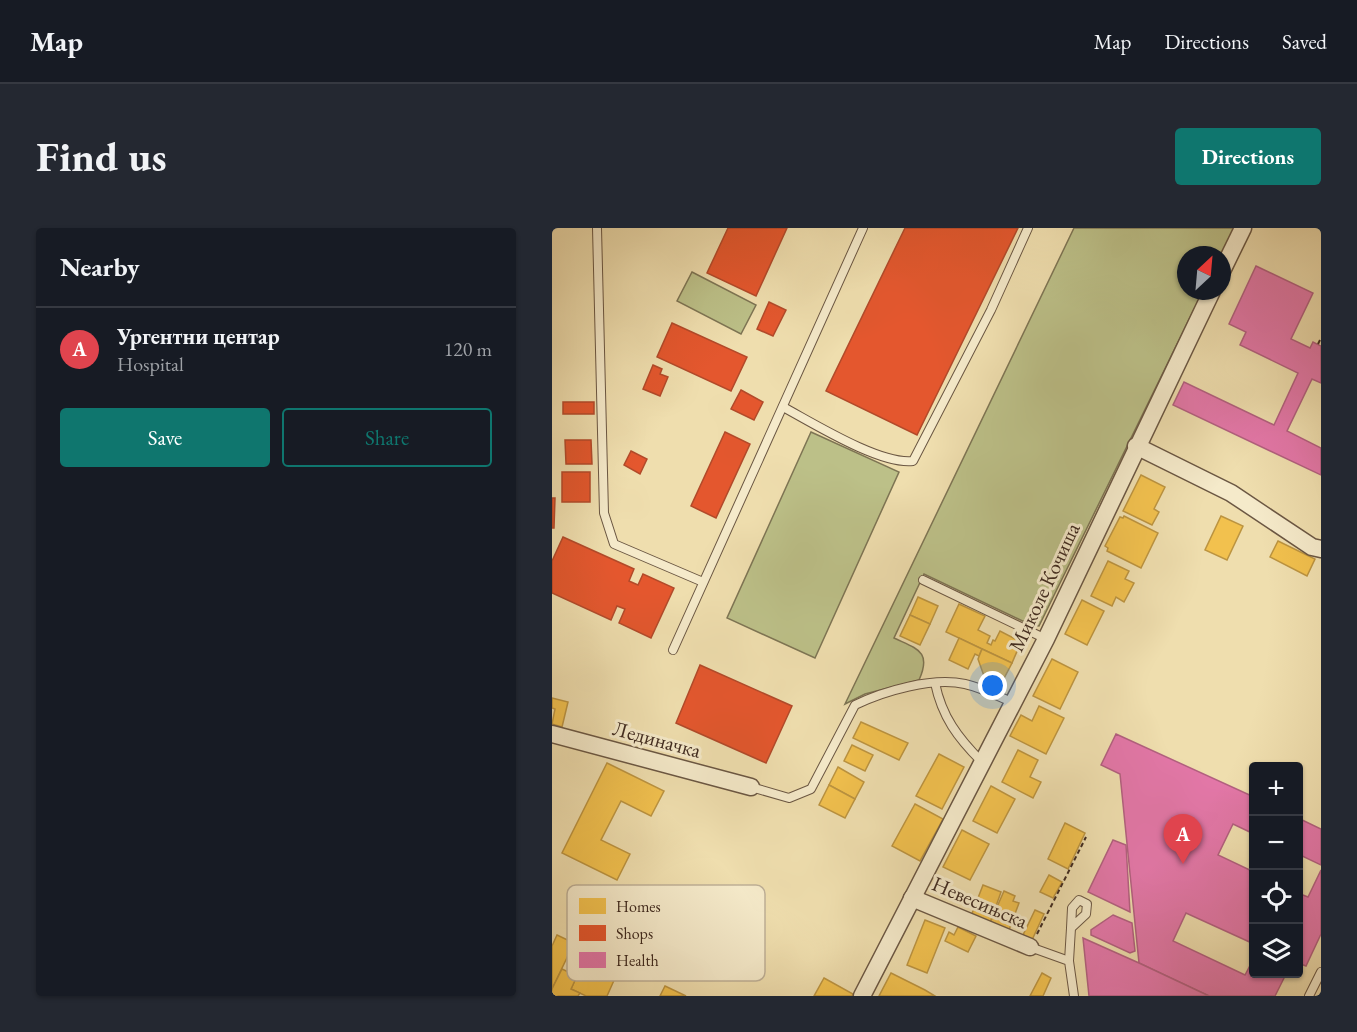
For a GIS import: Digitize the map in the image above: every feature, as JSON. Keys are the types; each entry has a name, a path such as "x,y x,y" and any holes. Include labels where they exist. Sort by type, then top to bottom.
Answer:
{"street":[{"path":"1231,253 1243,228"},
{"name":"Миколе Кочиша","path":"862,996 1046,639 1136,446 1208,300"},
{"path":"1136,446 1231,493 1312,547 1321,549"},
{"name":"Лединачка","path":"552,734 752,786"},
{"name":"Невесињска","path":"912,898 1030,947"}],"lane":[{"path":"597,228 604,513 614,544 703,582"},
{"path":"673,650 863,228"},
{"path":"783,407 878,456 903,463 913,462 991,310 1028,228"},
{"path":"922,580 1046,639"},
{"path":"752,786 789,798 812,789 855,705 890,693 935,684 964,684 1014,703"},
{"path":"935,684 939,706 951,727 983,763"},
{"path":"1071,928 1069,961 1074,996"},
{"path":"1030,947 1069,961"},
{"path":"1309,996 1321,972"}],"path":[{"path":"1318,344 1321,338"},
{"path":"1030,947 1086,837"}],"green space":[{"path":"1074,228 1235,228 1226,246 1177,246 1177,300 1199,300 1039,626 1031,625 924,574 894,638 915,648 923,657 923,670 919,680 865,694 845,704"},
{"path":"692,272 756,305 741,334 677,301"},
{"path":"811,432 899,472 815,658 727,618"}],"building: Homes":[{"path":"1141,475 1165,487 1154,509 1159,512 1152,525 1123,511"},
{"path":"1124,516 1158,533 1141,568 1107,551 1108,548 1105,546 1120,517"},
{"path":"1221,516 1243,526 1227,560 1205,550"},
{"path":"1278,541 1315,559 1307,576 1270,557"},
{"path":"1108,561 1129,571 1125,579 1134,583 1124,602 1116,597 1112,606 1091,596"},
{"path":"918,597 938,606 930,624 910,615"},
{"path":"1082,600 1104,611 1087,645 1065,634"},
{"path":"959,604 985,616 978,630 990,636 987,643 991,645 1000,631 1021,642 1012,663 946,632"},
{"path":"910,615 930,624 920,645 900,636"},
{"path":"959,638 982,649 979,656 975,654 968,669 949,660"},
{"path":"982,649 1012,663 1001,684 984,676 978,659"},
{"path":"1052,659 1078,672 1060,709 1033,696"},
{"path":"552,698 568,702 562,727 552,724 555,709 552,708"},
{"path":"1039,706 1064,718 1046,754 1010,736 1021,715 1032,721"},
{"path":"861,722 908,743 899,760 853,738"},
{"path":"852,745 873,755 865,771 844,761"},
{"path":"1018,750 1038,760 1030,777 1041,782 1033,798 1002,782"},
{"path":"939,754 964,767 942,809 916,796"},
{"path":"607,763 664,791 651,816 621,801 601,840 630,854 617,880 562,853"},
{"path":"838,767 864,782 855,799 829,785"},
{"path":"829,785 855,799 845,818 819,805"},
{"path":"991,786 1015,799 997,833 973,821"},
{"path":"915,804 943,819 920,861 892,846"},
{"path":"1065,823 1085,833 1068,869 1048,859"},
{"path":"962,830 989,844 970,880 943,867"},
{"path":"1049,875 1062,882 1053,898 1040,892"},
{"path":"983,885 1001,892 990,923 971,916"},
{"path":"1004,891 1015,896 1013,901 1019,903 1009,930 990,923"},
{"path":"1035,910 1044,914 1032,940 1023,935"},
{"path":"925,920 945,928 927,973 907,965"},
{"path":"958,927 976,936 968,952 945,941 949,932 954,935"},
{"path":"557,935 567,940 567,958 552,989 552,946"},
{"path":"562,969 567,971 567,981 575,981 571,989 580,993 578,996 552,996 552,989"},
{"path":"891,973 925,990 935,996 879,996"},
{"path":"1042,973 1051,978 1043,996 1030,996"},
{"path":"824,978 853,994 852,996 814,996"},
{"path":"575,981 614,981 607,996 586,996 571,989"},
{"path":"665,986 686,996 660,996"}],"building: Shops":[{"path":"728,228 787,228 756,296 707,273"},
{"path":"905,228 1018,228 917,435 826,391"},
{"path":"769,302 786,310 773,336 757,329"},
{"path":"672,323 747,357 731,391 657,357"},
{"path":"653,365 662,369 660,374 668,377 660,396 643,389"},
{"path":"741,390 763,402 754,420 731,409"},
{"path":"563,402 594,402 594,414 563,414"},
{"path":"725,432 750,444 716,518 691,506"},
{"path":"565,440 591,440 592,464 566,464"},
{"path":"631,451 647,459 640,474 624,465"},
{"path":"562,472 590,472 590,502 562,502"},
{"path":"552,498 555,498 554,528 552,528"},
{"path":"563,537 634,569 629,581 638,585 643,574 674,588 651,638 619,623 625,609 617,606 611,620 552,593 552,561"},
{"path":"700,665 792,706 766,763 676,723"}],"building: Health":[{"path":"1256,266 1313,293 1291,339 1310,348 1313,342 1321,346 1321,383 1312,379 1287,431 1321,448 1321,475 1173,405 1184,382 1274,425 1298,373 1240,345 1246,332 1229,324"},
{"path":"1116,734 1249,795 1249,832 1233,824 1218,855 1249,870 1249,942 1186,913 1173,941 1245,975 1249,967 1249,978 1284,978 1275,996 1209,996 1139,963 1120,774 1101,765"},
{"path":"1303,820 1321,829 1321,865 1303,856"},
{"path":"1113,840 1126,845 1130,912 1088,892"},
{"path":"1321,870 1321,934 1306,966 1303,965 1303,895 1308,897"},
{"path":"1113,915 1132,923 1135,951 1130,953 1091,935 1091,930"},
{"path":"1083,938 1139,963 1209,996 1089,996"}],"place":[{"name":"Ургентни центар","path":"1183,864"}]}
